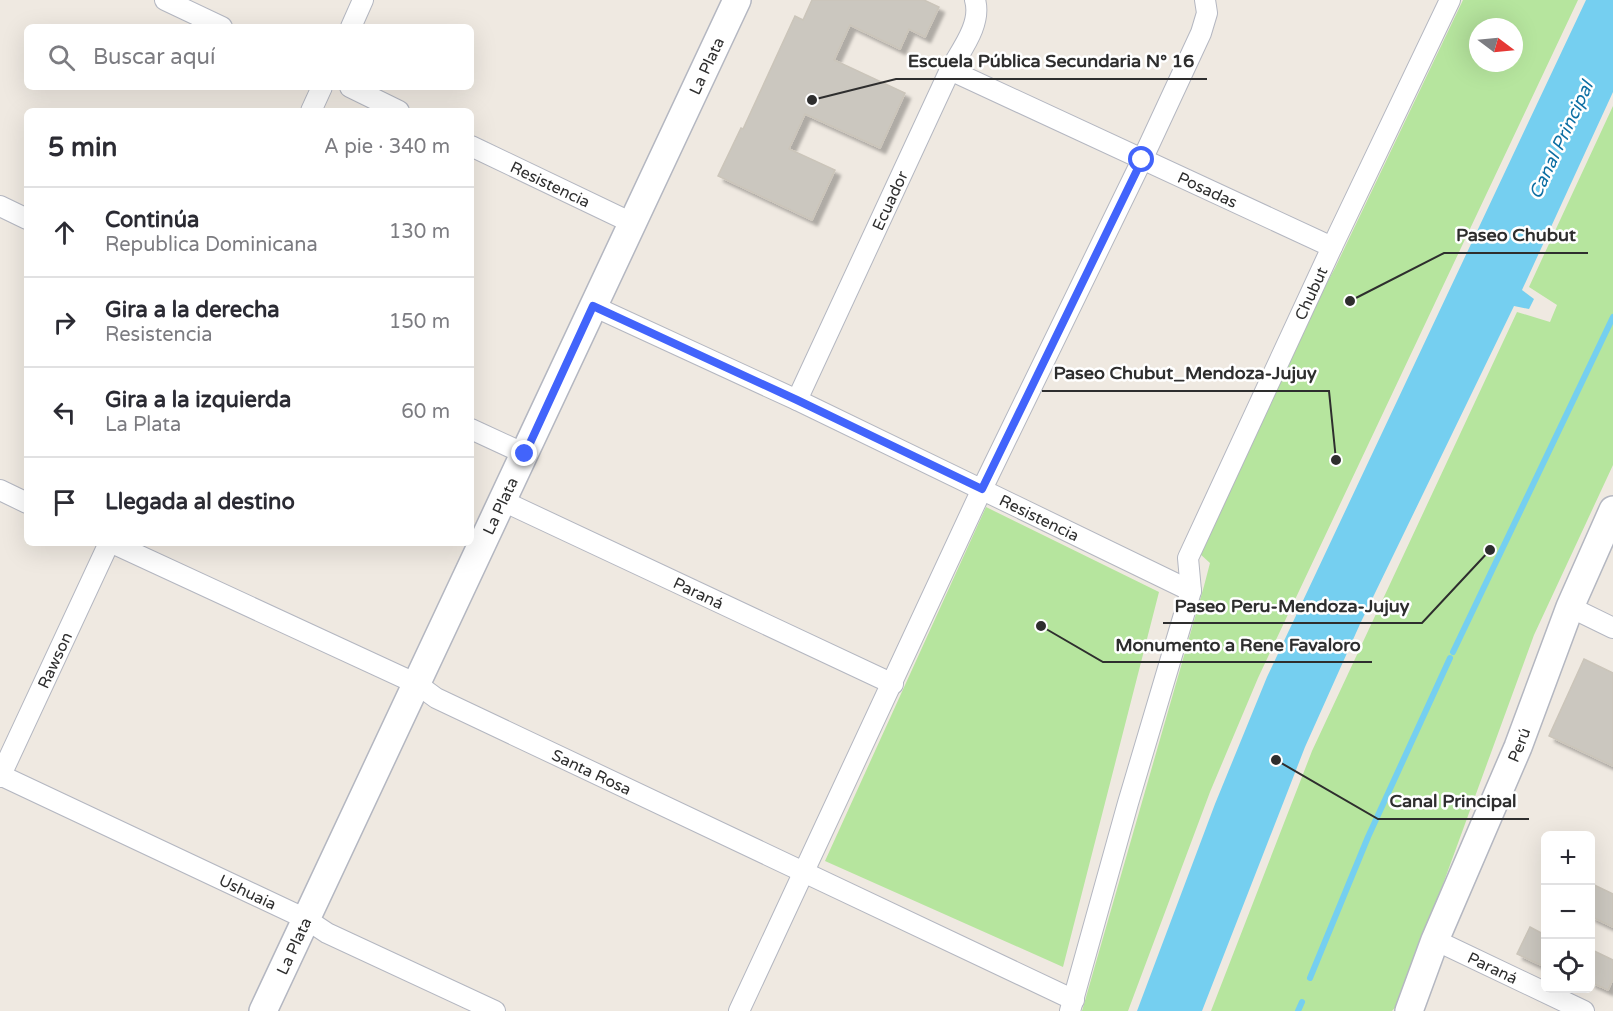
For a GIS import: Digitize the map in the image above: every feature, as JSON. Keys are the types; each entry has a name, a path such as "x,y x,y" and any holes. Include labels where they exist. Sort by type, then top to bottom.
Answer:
{"street":[{"path":"165,0 216,24"},
{"path":"352,24 363,0"},
{"name":"La Plata","path":"263,1011 737,0"},
{"name":"Ecuador","path":"797,400 978,16 975,0"},
{"path":"739,1011 982,489 1201,33 1207,12 1205,0"},
{"name":"Chubut","path":"1191,591 1188,558 1332,247 1450,0"},
{"name":"Posadas","path":"951,70 1332,247"},
{"path":"312,108 321,90"},
{"path":"356,90 393,108"},
{"name":"Resistencia","path":"474,147 632,223"},
{"path":"0,206 24,218"},
{"name":"Resistencia","path":"593,306 797,400 1191,591"},
{"path":"474,430 525,454"},
{"path":"0,490 24,502"},
{"name":"Paraná","path":"503,501 892,684"},
{"name":"Perú","path":"1409,1011 1435,940 1518,747 1570,608 1613,510"},
{"name":"Rawson","path":"0,776 109,546"},
{"name":"Santa Rosa","path":"117,546 417,684 435,698 804,871 1072,1006"},
{"path":"1072,1006 1128,803 1191,591"},
{"path":"1570,608 1613,628"},
{"name":"Ushuaia","path":"0,776 306,919 327,933 495,1011"},
{"name":"Paraná","path":"1435,940 1584,1011"}],"green space":[{"path":"1463,0 1578,0 1258,678 1210,792 1128,1011 1082,1011 1210,563 1200,554 1296,340 1335,268"},
{"path":"1613,106 1613,465 1534,635 1400,1002 1392,1011 1211,1011 1312,751 1517,312 1550,322 1557,305 1529,287"},
{"path":"986,507 1159,592 1063,967 825,861"}],"water":[{"path":"1586,0 1613,0 1613,92 1522,290 1534,299 1529,309 1514,306 1360,624 1305,747 1202,1011 1137,1011 1215,804 1267,677"}],"building":[{"path":"812,0 924,0 939,7 925,37 909,29 900,49 850,25 834,60 905,93 880,148 805,114 789,149 835,170 812,220 718,176 741,128 743,129 795,16 803,20"},
{"path":"1584,659 1613,673 1613,766 1549,736"},
{"path":"1595,885 1613,894 1613,927 1595,918"},
{"path":"1530,927 1541,933 1541,965 1517,954"},
{"path":"1595,951 1613,960 1613,979 1608,990 1595,984"}],"waterway":[{"path":"1453,652 1613,317"},
{"path":"1310,978 1368,837 1450,658"},
{"path":"1298,1011 1302,1002"}],"place":[{"name":"Escuela Pública Secundaria N° 16","path":"812,100"},
{"name":"Paseo Chubut","path":"1350,301"},
{"name":"Paseo Chubut_Mendoza-Jujuy","path":"1336,460"},
{"name":"Paseo Peru-Mendoza-Jujuy","path":"1490,550"},
{"name":"Monumento a Rene Favaloro","path":"1041,626"},
{"name":"Canal Principal","path":"1276,760"}],"route":[{"path":"525,454 593,306 982,489 1142,160"}]}
